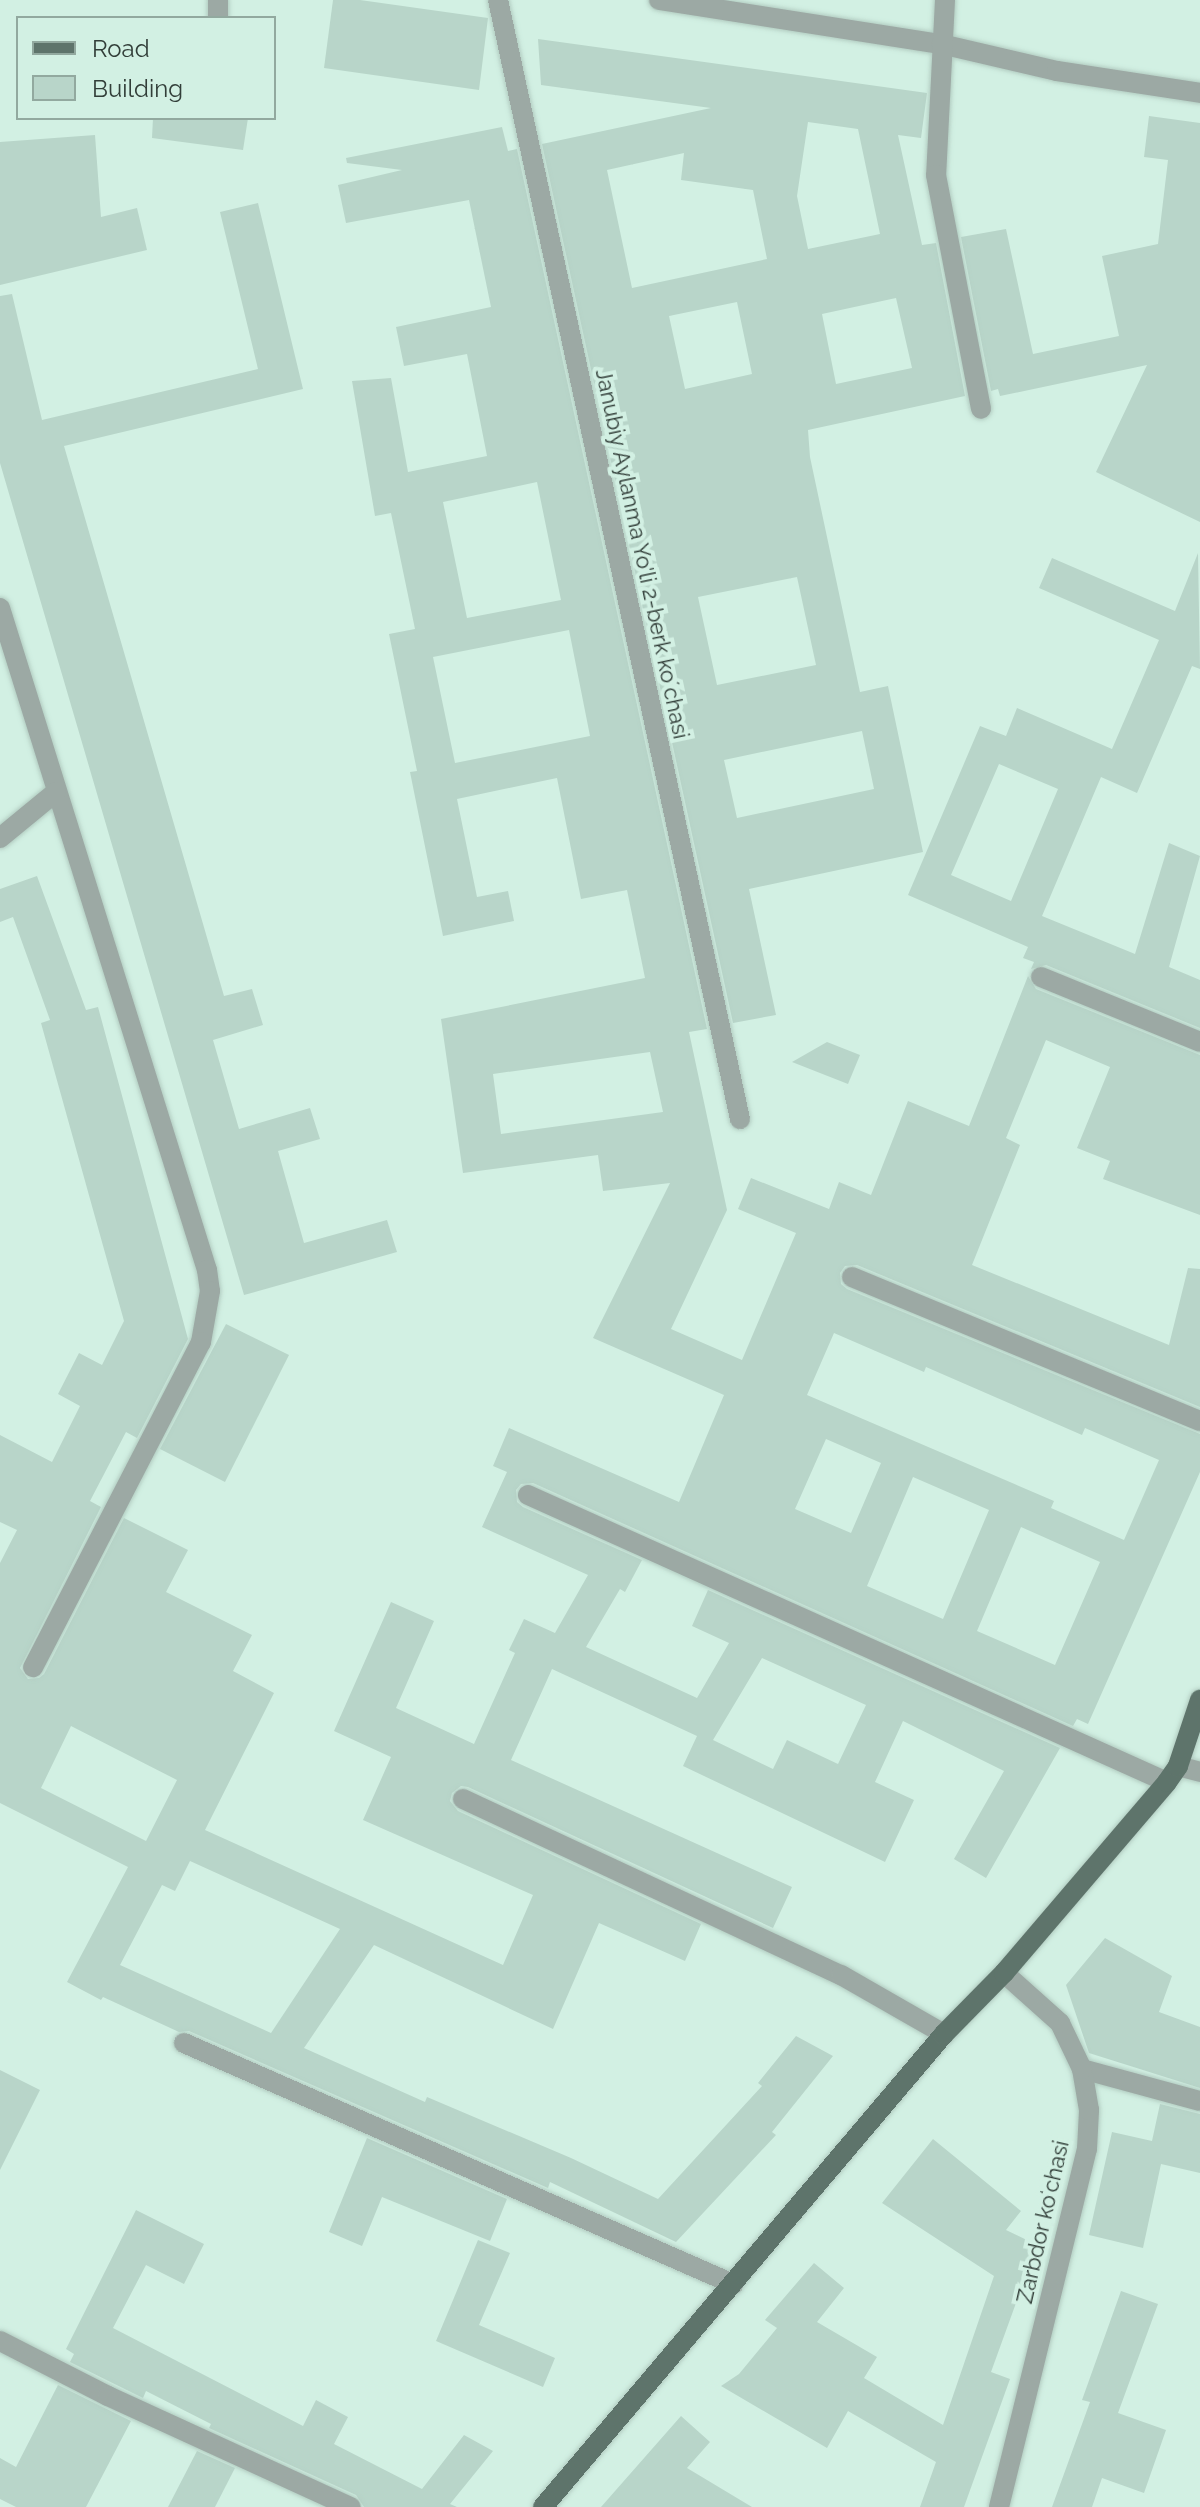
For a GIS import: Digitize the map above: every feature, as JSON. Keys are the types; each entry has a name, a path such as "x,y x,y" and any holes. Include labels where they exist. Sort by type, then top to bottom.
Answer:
{"main road":[{"path":"543,2507 944,2034 1004,1973 1173,1774 1200,1700"}],"street":[{"name":"Janubiy Аylanma Yo'li 2-berk koʼchasi","path":"498,0 740,1119"},
{"path":"659,0 717,4 941,44 1057,71 1200,93"},
{"path":"945,0 941,44 938,201 981,409"},
{"path":"0,608 207,1270 210,1291 201,1342 33,1667"},
{"path":"0,838 56,792"},
{"path":"1041,977 1200,1042"},
{"path":"852,1277 1200,1421"},
{"path":"528,1495 1173,1774 1200,1772"},
{"path":"463,1799 841,1975 944,2034"},
{"name":"Zarbdor koʻchasi","path":"999,2507 1087,2149 1089,2110 1082,2069 1060,2023 1004,1973"},
{"path":"184,2043 733,2284"},
{"path":"1082,2069 1200,2101"},
{"path":"0,2341 108,2396 351,2507"}],"building":[{"path":"333,0 360,0 488,18 479,90 324,68"},
{"path":"538,39 927,93 921,138 898,135 922,245 936,243 965,396 808,430 810,457 860,692 888,686 923,852 749,889 776,1015 733,1023 542,144 711,108 541,85","holes":["808,122 858,129 880,234 808,249 797,196","684,153 681,180 753,190 767,259 632,288 607,170","896,298 912,368 836,384 822,314","737,302 752,374 685,389 669,316","797,577 816,665 717,685 698,597","862,731 874,789 737,818 724,760"]},
{"path":"1149,116 1200,123 1200,522 1096,472 1147,365 1000,396 998,389 991,391 961,237 1006,229 1033,354 1119,336 1102,256 1158,244 1168,160 1144,157"},
{"path":"153,120 248,120 243,150 152,138"},
{"path":"502,127 508,151 517,149 707,1029 689,1032 727,1210 671,1329 742,1360 796,1233 738,1209 751,1178 829,1209 839,1182 871,1195 908,1101 969,1126 1028,976 1036,989 1200,1055 1200,1215 1103,1179 1110,1161 1077,1148 1110,1067 1046,1040 1006,1138 1020,1145 972,1265 1169,1345 1188,1268 1200,1269 1200,1407 857,1265 845,1266 840,1273 841,1284 847,1289 1200,1434 1200,1472 1088,1724 1077,1719 1073,1726 533,1483 521,1484 516,1490 517,1502 523,1507 642,1560 625,1592 620,1589 586,1647 697,1698 729,1643 692,1626 708,1590 1060,1748 986,1878 954,1859 1004,1771 903,1721 875,1782 914,1800 885,1862 683,1766 697,1736 552,1669 511,1760 792,1887 773,1928 468,1787 461,1786 452,1793 450,1801 458,1811 701,1924 685,1961 599,1923 553,2029 374,1945 304,2048 425,2102 427,2097 571,2158 658,2199 762,2086 758,2083 796,2036 833,2056 772,2132 776,2135 676,2242 550,2182 548,2188 189,2031 179,2032 103,1997 101,2000 67,1982 128,1867 0,1803 0,1563 17,1530 0,1522 0,1435 52,1462 80,1406 58,1394 79,1353 102,1365 124,1321 41,1023 50,1020 13,917 0,922 0,889 37,876 86,1010 98,1007 188,1339 137,1438 126,1432 90,1501 101,1507 20,1668 28,1679 44,1674 124,1518 188,1550 166,1592 252,1635 233,1671 274,1693 205,1830 503,1965 533,1895 363,1820 391,1757 334,1731 391,1602 434,1621 396,1708 474,1744 515,1653 509,1650 524,1619 555,1633 588,1575 482,1527 507,1472 493,1466 509,1428 679,1502 724,1395 593,1338 670,1183 603,1191 598,1155 463,1173 441,1019 645,978 627,890 581,899 557,778 457,799 477,897 508,891 514,921 443,936 410,772 417,771 389,634 415,629 391,513 375,516 352,381 391,378 408,472 487,456 467,354 404,366 396,327 491,307 469,200 346,223 338,185 402,170 347,163 346,158","holes":["537,482 561,600 467,618 443,502","569,630 590,736 455,763 433,657","650,1052 663,1112 501,1134 493,1074","834,1333 924,1372 926,1367 1082,1435 1085,1428 1159,1460 1124,1540 1051,1508 1054,1501 807,1395","826,1439 881,1463 851,1533 795,1509","913,1477 989,1510 943,1619 867,1586","1021,1527 1100,1562 1055,1665 977,1631","762,1658 866,1705 838,1764 787,1740 773,1769 713,1740","71,1726 177,1780 146,1841 41,1788","190,1861 340,1929 271,2033 120,1965 162,1885 175,1891"]},
{"path":"95,135 101,217 137,208 147,250 0,285 0,142"},
{"path":"258,203 303,389 64,446 224,996 252,989 263,1025 213,1040 239,1129 310,1108 320,1139 278,1151 304,1243 387,1220 397,1252 244,1295 0,463 0,296 12,294 42,420 258,369 220,212"},
{"path":"1198,553 1200,669 1192,666 1137,793 1101,777 1042,916 1135,954 1169,843 1200,856 1169,967 1200,980 1200,1028 1046,965 1031,969 1034,962 1023,958 1028,947 908,895 980,726 1006,736 1017,708 1112,749 1159,640 1039,588 1052,558 1175,611","holes":["999,764 1058,789 1011,901 951,875"]},
{"path":"827,1042 860,1055 848,1084 792,1062"},
{"path":"226,1324 289,1355 225,1482 160,1449"},
{"path":"1105,1938 1172,1976 1159,2012 1200,2027 1200,2088 1089,2053 1066,1985"},
{"path":"0,2070 40,2090 0,2170"},
{"path":"1160,2104 1200,2114 1200,2173 1161,2164 1143,2248 1089,2235 1112,2132 1152,2141"},
{"path":"367,2138 507,2199 490,2241 382,2197 362,2246 329,2232"},
{"path":"933,2139 1021,2211 1006,2230 1037,2245 991,2372 1010,2379 964,2507 920,2507 936,2462 848,2411 827,2448 721,2386 739,2374 777,2328 765,2320 814,2263 844,2288 817,2322 877,2357 864,2378 943,2425 994,2276 882,2203"},
{"path":"136,2210 204,2244 184,2284 146,2265 113,2328 303,2426 316,2400 348,2417 334,2444 422,2489 464,2435 493,2451 450,2504 457,2507 364,2507 356,2495 209,2428 211,2424 146,2391 143,2398 70,2362 74,2354 66,2349"},
{"path":"478,2240 510,2253 479,2325 555,2358 543,2387 436,2341"},
{"path":"1121,2291 1158,2304 1118,2413 1166,2430 1144,2493 1102,2478 1092,2507 1052,2507 1090,2402 1082,2400"},
{"path":"58,2385 131,2421 86,2507 16,2507 0,2499 0,2458 16,2467"},
{"path":"681,2416 710,2442 687,2468 752,2507 601,2507"},
{"path":"197,2451 235,2468 215,2507 168,2507"}]}
